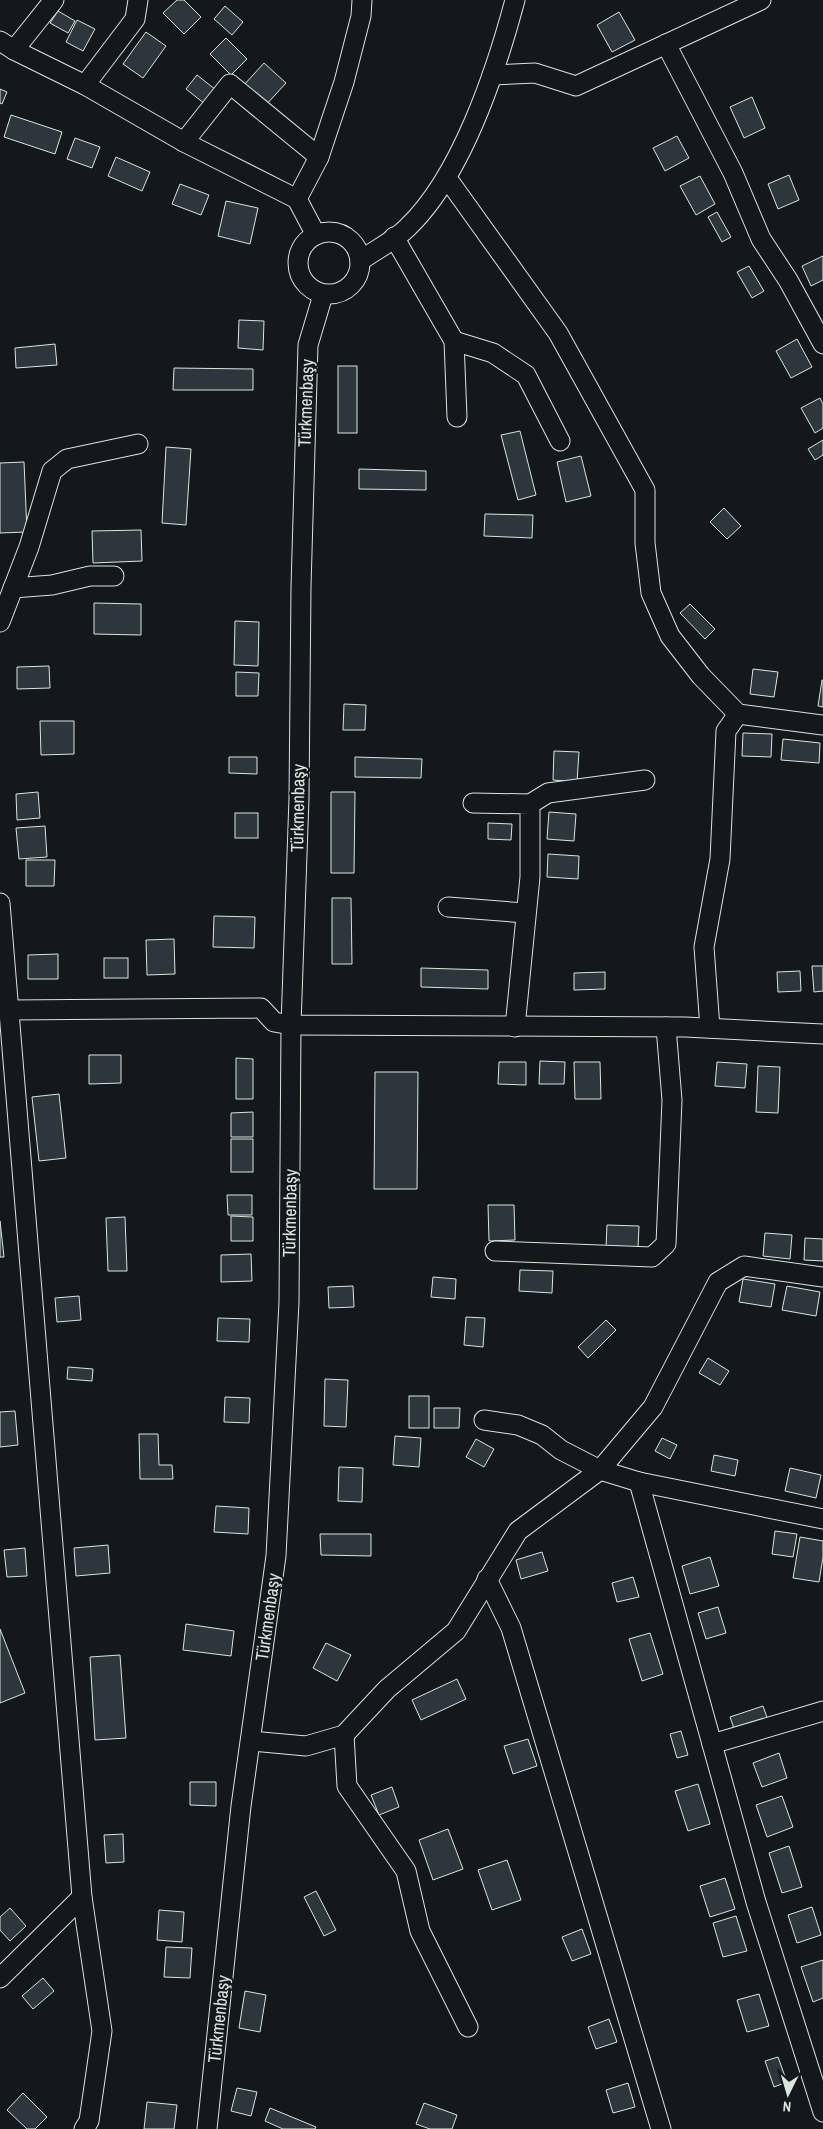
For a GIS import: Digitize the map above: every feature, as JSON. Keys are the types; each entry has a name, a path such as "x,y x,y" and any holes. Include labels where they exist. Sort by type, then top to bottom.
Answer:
{"street":[{"path":"54,0 7,46 85,85 184,142 297,199 316,235"},
{"path":"85,85 135,19 138,0"},
{"path":"297,199 319,157 344,82 361,16 362,0"},
{"path":"360,260 407,228 447,178 492,75 515,0"},
{"path":"492,75 535,73 576,86 761,0"},
{"path":"666,44 733,173 761,239 788,280 823,344"},
{"path":"184,142 230,84 319,157"},
{"path":"447,178 558,333 645,490 645,543 652,593 670,636 700,676 738,714 823,725"},
{"path":"324,232 336,233 346,237 356,248 360,260 359,274 351,286 339,294 323,295 309,289 301,279 297,268 298,255 304,243 324,232"},
{"path":"394,237 454,341 457,417"},
{"name":"Türkmenbaşy","path":"207,2129 240,1816 276,1556 289,1302 292,1025 299,798 301,586 308,345 323,295"},
{"path":"454,341 493,353 526,375 560,441"},
{"path":"0,622 29,546 52,471 67,459 138,444"},
{"path":"13,588 52,585 90,576 114,576"},
{"path":"710,1028 704,947 720,859 726,731 738,714"},
{"path":"473,803 530,804 548,793 645,780"},
{"path":"515,1027 530,877 530,804"},
{"path":"0,904 82,1897 102,2031 89,2122 84,2129"},
{"path":"448,906 525,913"},
{"path":"10,1010 261,1008 274,1022 292,1025 666,1027 823,1034"},
{"path":"495,1251 652,1257 666,1244 672,1100 666,1027"},
{"path":"251,1741 306,1746 344,1735 387,1689 456,1631 518,1531 600,1470 652,1407 718,1282 744,1266 823,1277"},
{"path":"484,1420 518,1425 542,1436 561,1450 600,1470 639,1482 823,1518"},
{"path":"639,1482 756,1902 823,2112"},
{"path":"487,1579 511,1628 661,2129"},
{"path":"712,1744 823,1711"},
{"path":"344,1735 347,1786 406,1871 420,1932 468,2027"},
{"path":"0,1978 82,1897"}],"building":[{"path":"177,0 184,0 201,17 184,34 163,13"},
{"path":"225,6 243,22 232,35 214,19"},
{"path":"58,11 75,21 68,33 50,23"},
{"path":"619,12 635,40 612,52 597,25"},
{"path":"77,20 95,29 83,51 66,42"},
{"path":"146,32 166,46 143,78 123,64"},
{"path":"226,38 247,59 231,75 210,54"},
{"path":"264,63 286,83 265,106 243,86"},
{"path":"197,75 216,90 205,104 186,89"},
{"path":"0,89 7,92 2,104 0,103"},
{"path":"752,97 765,128 744,138 730,107"},
{"path":"11,115 62,132 55,154 4,137"},
{"path":"677,136 689,158 665,171 653,148"},
{"path":"75,138 100,147 92,168 67,159"},
{"path":"116,157 150,172 142,191 108,176"},
{"path":"789,175 799,200 778,209 768,184"},
{"path":"700,176 715,204 696,215 680,186"},
{"path":"180,184 209,195 201,215 172,204"},
{"path":"226,201 258,208 250,244 218,236"},
{"path":"717,212 731,237 722,242 708,217"},
{"path":"823,256 823,280 811,286 802,266"},
{"path":"749,266 764,291 752,298 737,272"},
{"path":"239,320 264,321 263,350 238,348"},
{"path":"797,339 812,367 791,378 776,351"},
{"path":"55,344 57,365 16,368 15,348"},
{"path":"338,366 357,366 357,433 338,433"},
{"path":"174,368 253,369 253,390 173,390"},
{"path":"820,398 823,404 823,428 815,433 801,408"},
{"path":"520,431 536,495 518,500 501,435"},
{"path":"823,440 823,455 815,460 808,449"},
{"path":"166,447 191,449 186,525 162,523"},
{"path":"581,456 591,496 566,502 557,462"},
{"path":"24,462 27,532 0,533 0,463"},
{"path":"359,469 426,471 426,490 359,489"},
{"path":"724,508 741,526 727,539 710,522"},
{"path":"485,514 533,515 532,538 484,536"},
{"path":"141,530 142,561 93,563 92,531"},
{"path":"94,603 141,604 141,635 94,634"},
{"path":"690,604 715,629 705,639 680,613"},
{"path":"235,621 259,622 258,666 234,665"},
{"path":"49,666 50,688 17,689 17,667"},
{"path":"753,669 778,672 774,697 750,694"},
{"path":"236,672 259,673 258,696 236,696"},
{"path":"823,680 823,707 818,706"},
{"path":"344,704 366,705 365,730 343,730"},
{"path":"40,721 74,721 74,754 41,755"},
{"path":"743,733 772,734 771,757 742,756"},
{"path":"783,739 820,743 819,763 781,760"},
{"path":"554,751 579,752 577,782 553,780"},
{"path":"229,757 257,757 257,774 229,773"},
{"path":"355,757 422,759 421,778 355,777"},
{"path":"38,792 40,818 17,820 16,794"},
{"path":"331,792 355,792 354,873 331,873"},
{"path":"549,812 576,814 574,841 547,839"},
{"path":"235,813 258,813 258,838 235,838"},
{"path":"488,823 512,824 511,840 488,839"},
{"path":"45,826 47,857 19,859 16,828"},
{"path":"548,854 579,856 578,879 547,877"},
{"path":"26,860 55,860 54,886 26,886"},
{"path":"332,898 351,898 352,964 332,964"},
{"path":"214,916 255,917 254,948 213,947"},
{"path":"174,939 175,974 147,975 146,940"},
{"path":"58,954 58,979 28,979 28,955"},
{"path":"104,958 128,958 128,978 104,978"},
{"path":"812,966 823,966 823,991 814,992"},
{"path":"421,968 488,970 488,989 421,987"},
{"path":"800,971 801,991 778,992 777,972"},
{"path":"605,972 605,989 574,990 574,973"},
{"path":"89,1055 121,1055 121,1083 89,1084"},
{"path":"236,1058 253,1059 253,1099 236,1099"},
{"path":"540,1061 565,1062 564,1084 539,1084"},
{"path":"499,1062 526,1062 526,1085 498,1084"},
{"path":"574,1062 600,1062 601,1099 575,1099"},
{"path":"717,1062 747,1064 745,1088 715,1086"},
{"path":"758,1066 780,1067 778,1113 756,1112"},
{"path":"375,1072 418,1072 417,1189 374,1189"},
{"path":"59,1094 66,1158 39,1161 32,1097"},
{"path":"253,1112 253,1137 231,1137 231,1113"},
{"path":"231,1139 253,1139 253,1172 231,1172"},
{"path":"227,1195 252,1195 252,1215 228,1215"},
{"path":"488,1205 514,1205 515,1240 489,1241"},
{"path":"231,1216 253,1217 253,1241 231,1241"},
{"path":"125,1217 127,1271 108,1271 106,1218"},
{"path":"0,1221 4,1257 0,1257"},
{"path":"607,1225 639,1226 638,1248 606,1247"},
{"path":"765,1233 792,1235 790,1259 763,1256"},
{"path":"805,1238 823,1239 823,1261 804,1260"},
{"path":"251,1254 252,1281 221,1282 221,1255"},
{"path":"520,1270 553,1271 552,1293 519,1291"},
{"path":"433,1277 456,1279 455,1299 431,1297"},
{"path":"743,1279 775,1284 771,1307 739,1302"},
{"path":"353,1286 354,1307 329,1308 328,1287"},
{"path":"787,1286 820,1292 816,1316 782,1310"},
{"path":"79,1296 81,1320 57,1322 55,1298"},
{"path":"466,1317 485,1318 483,1347 464,1345"},
{"path":"218,1318 250,1319 249,1342 217,1341"},
{"path":"606,1320 616,1330 588,1358 578,1347"},
{"path":"708,1358 729,1371 720,1385 699,1373"},
{"path":"68,1367 93,1369 92,1381 67,1379"},
{"path":"325,1379 348,1380 346,1427 324,1426"},
{"path":"409,1396 429,1396 429,1428 409,1428"},
{"path":"225,1397 250,1398 249,1423 224,1422"},
{"path":"434,1408 460,1408 459,1428 434,1428"},
{"path":"15,1411 18,1445 0,1447 0,1412"},
{"path":"139,1434 158,1434 159,1465 172,1465 173,1479 140,1479"},
{"path":"395,1436 421,1438 419,1467 393,1465"},
{"path":"662,1438 677,1445 670,1459 655,1451"},
{"path":"476,1439 494,1449 484,1467 466,1457"},
{"path":"714,1455 738,1460 735,1476 711,1471"},
{"path":"339,1467 363,1468 362,1502 338,1501"},
{"path":"790,1468 821,1475 816,1498 785,1491"},
{"path":"216,1506 249,1508 248,1534 214,1532"},
{"path":"775,1531 797,1534 793,1557 772,1554"},
{"path":"320,1534 371,1534 371,1556 321,1555"},
{"path":"800,1537 823,1541 823,1557 819,1582 793,1578"},
{"path":"108,1545 110,1573 76,1576 74,1548"},
{"path":"25,1548 27,1576 7,1577 4,1550"},
{"path":"542,1552 548,1571 521,1579 516,1560"},
{"path":"710,1557 719,1586 690,1594 682,1566"},
{"path":"633,1577 639,1597 617,1602 612,1583"},
{"path":"718,1607 726,1633 706,1639 698,1613"},
{"path":"186,1624 234,1631 231,1656 183,1650"},
{"path":"0,1629 25,1693 0,1703"},
{"path":"650,1633 663,1674 642,1681 629,1639"},
{"path":"326,1643 351,1655 337,1681 313,1668"},
{"path":"120,1655 126,1738 95,1740 90,1657"},
{"path":"457,1679 466,1699 421,1720 412,1700"},
{"path":"763,1706 769,1723 736,1734 730,1717"},
{"path":"681,1731 688,1755 677,1758 670,1734"},
{"path":"528,1739 537,1766 513,1774 504,1746"},
{"path":"779,1753 787,1778 762,1787 753,1763"},
{"path":"190,1782 216,1782 216,1806 190,1805"},
{"path":"698,1784 710,1824 688,1831 675,1791"},
{"path":"392,1787 399,1807 379,1815 371,1795"},
{"path":"782,1796 793,1827 767,1837 756,1805"},
{"path":"448,1829 463,1869 433,1880 419,1840"},
{"path":"123,1834 124,1862 106,1863 104,1835"},
{"path":"789,1846 802,1887 782,1893 769,1853"},
{"path":"507,1860 521,1900 492,1910 478,1870"},
{"path":"725,1878 735,1909 710,1917 700,1886"},
{"path":"316,1891 336,1930 324,1936 304,1897"},
{"path":"812,1907 821,1935 797,1943 788,1915"},
{"path":"10,1908 26,1926 10,1941 0,1930 0,1917"},
{"path":"159,1910 184,1912 182,1942 157,1940"},
{"path":"736,1916 747,1951 723,1957 713,1923"},
{"path":"582,1929 591,1954 572,1961 562,1937"},
{"path":"166,1947 192,1948 190,1978 164,1977"},
{"path":"823,1960 823,1998 813,2002 801,1967"},
{"path":"43,1978 54,1991 33,2009 22,1996"},
{"path":"245,1991 266,1995 260,2032 239,2028"},
{"path":"759,1994 769,2026 747,2032 737,2000"},
{"path":"609,2019 617,2042 596,2049 588,2027"},
{"path":"778,2057 787,2082 774,2087 765,2061"},
{"path":"628,2083 635,2107 613,2113 606,2090"},
{"path":"237,2088 257,2092 251,2116 231,2111"},
{"path":"23,2093 47,2117 35,2129 27,2129 7,2110"},
{"path":"147,2102 177,2105 174,2129 144,2129"},
{"path":"424,2103 457,2115 452,2129 430,2129 416,2124"},
{"path":"270,2108 316,2127 315,2129 283,2129 265,2121"}]}
